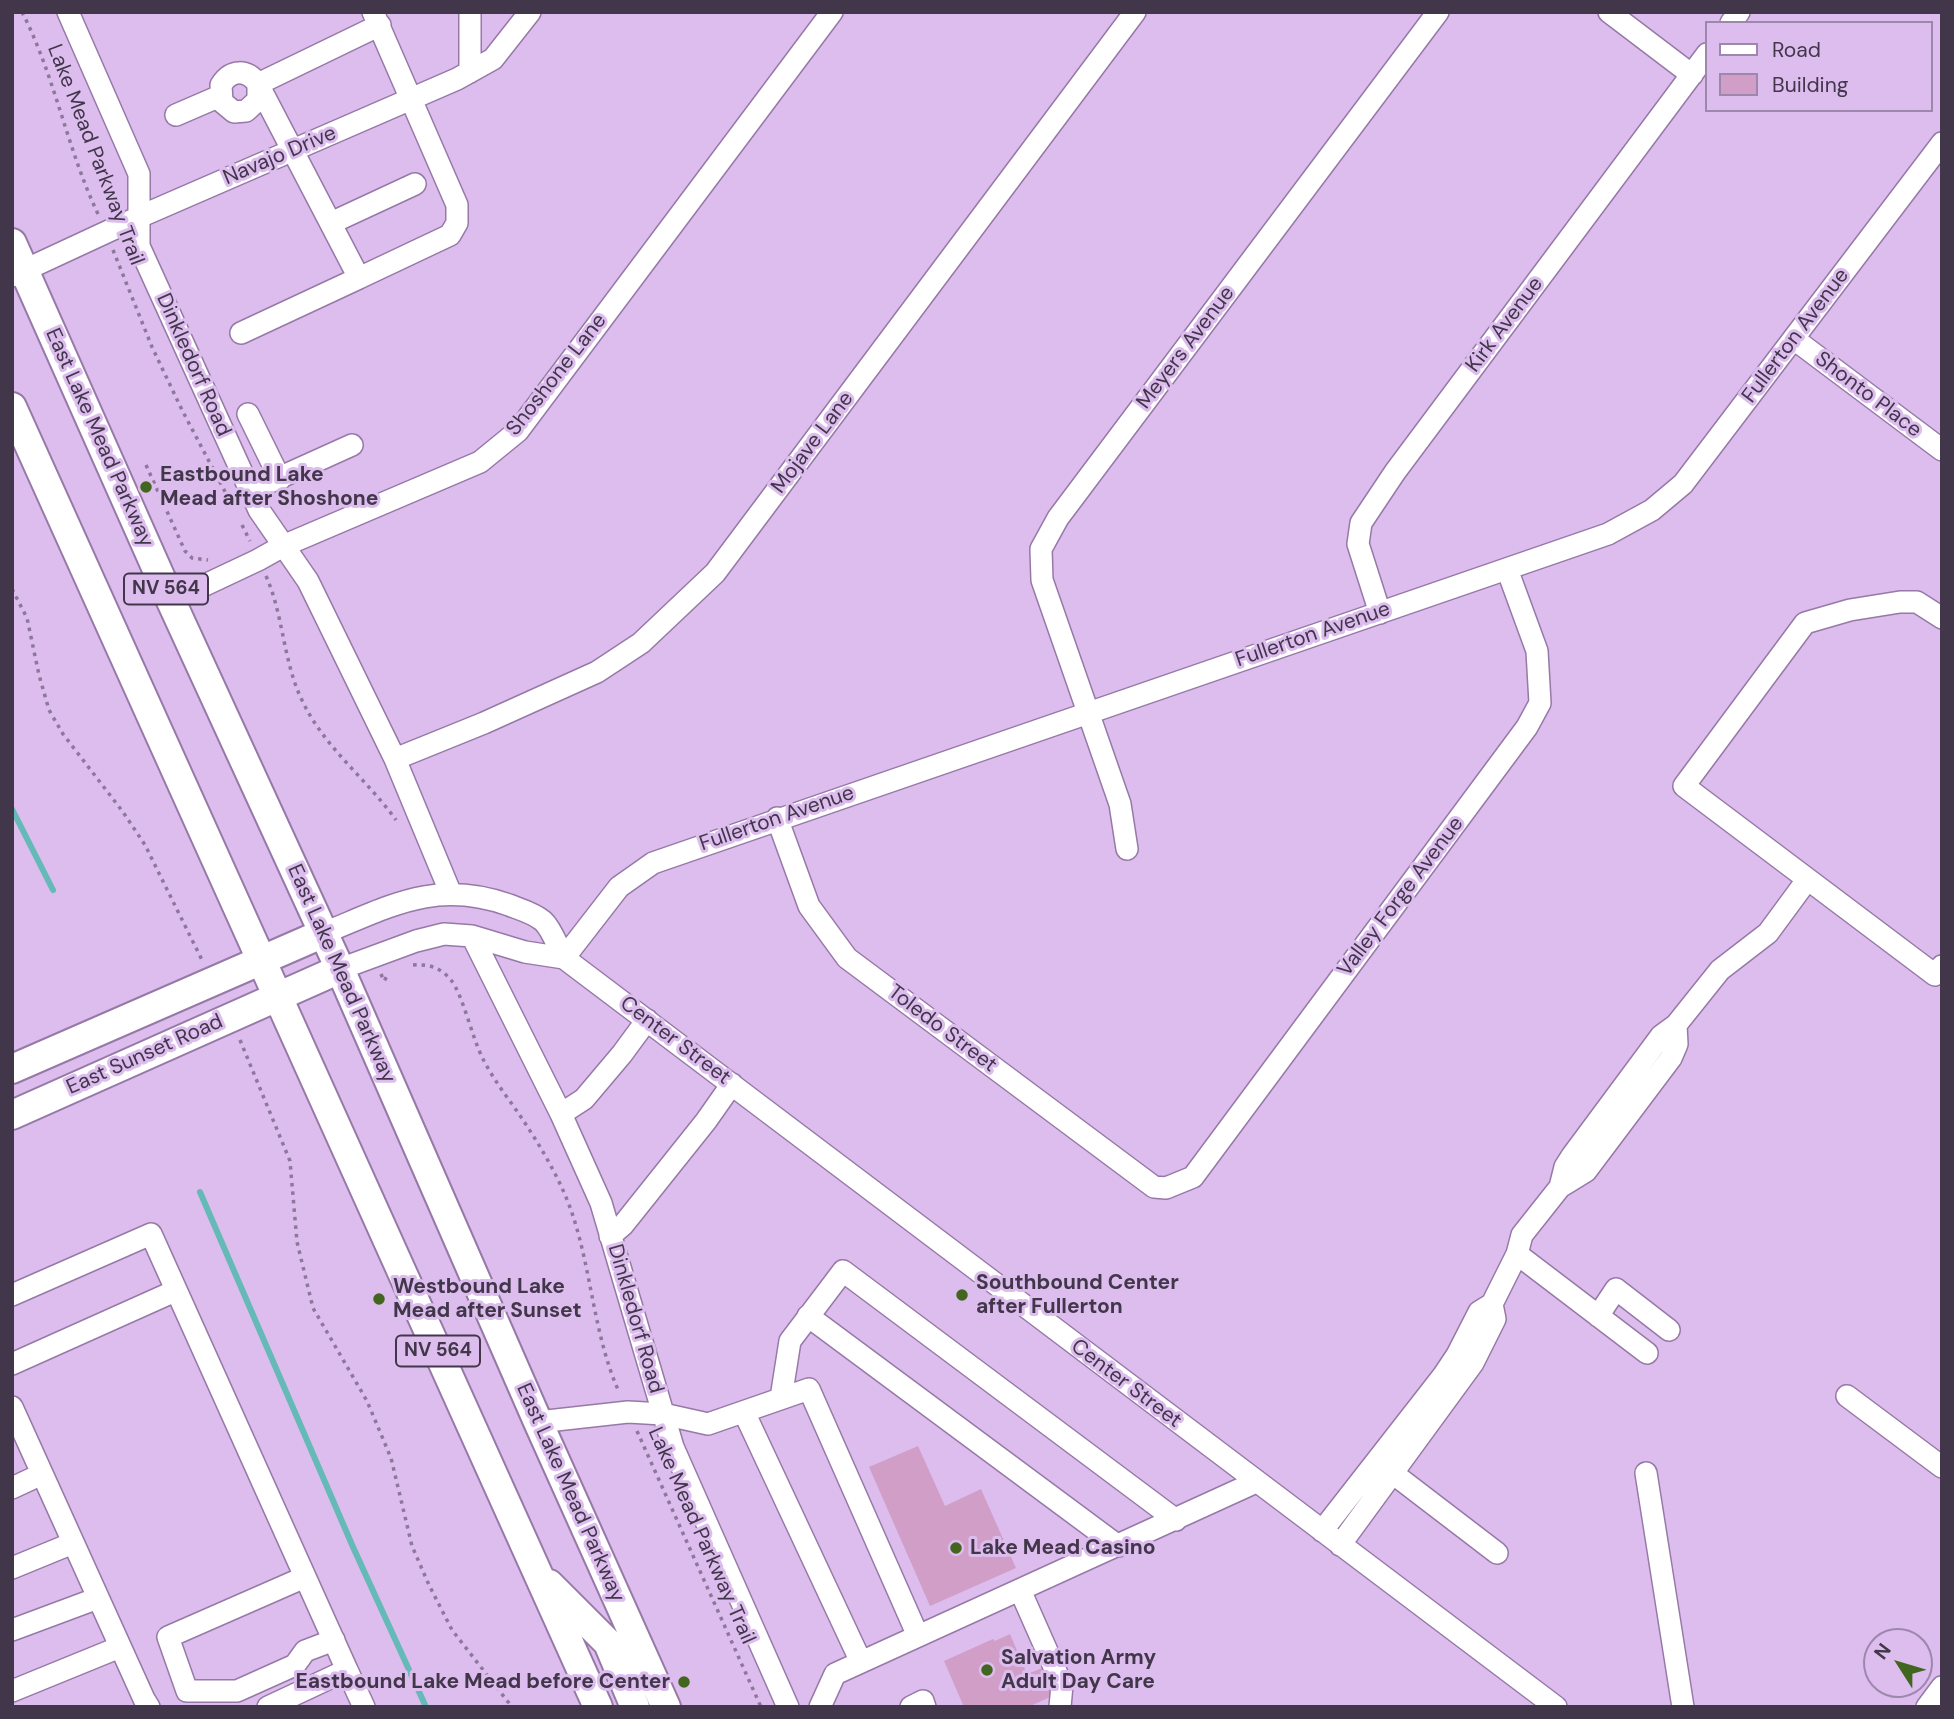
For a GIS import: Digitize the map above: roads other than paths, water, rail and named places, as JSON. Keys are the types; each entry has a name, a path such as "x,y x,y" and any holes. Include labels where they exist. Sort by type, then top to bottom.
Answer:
{"main road":[{"name":"East Lake Mead Parkway","path":"12,243 18,273 324,933 666,1707"},
{"name":"NV 564","path":"12,407 598,1707"},
{"name":"Center Street","path":"263,960 324,933"},
{"name":"East Sunset Road","path":"12,1069 263,960"},
{"name":"Center Street","path":"279,996 340,969"},
{"name":"East Sunset Road","path":"12,1115 279,996"},
{"path":"537,1572 608,1643 635,1707"}],"street":[{"name":"Dinkledorf Road","path":"68,12 139,174 139,246 259,510 308,581 395,759 450,894"},
{"path":"470,12 470,72"},
{"name":"Navajo Drive","path":"18,273 470,72 493,59 530,12"},
{"name":"Shoshone Lane","path":"171,601 284,546 480,462 518,431 832,12"},
{"name":"Mojave Lane","path":"395,759 484,723 597,672 641,643 715,573 1135,12"},
{"name":"Meyers Avenue","path":"1127,849 1120,804 1042,580 1041,549 1058,518 1438,12"},
{"path":"1609,12 1692,75"},
{"path":"241,334 450,235 457,223 457,205 377,19 258,84"},
{"name":"Kirk Avenue","path":"1380,612 1358,544 1361,523 1395,472 1706,55"},
{"path":"258,84 258,100 246,111 229,110 220,96 224,80 233,73 250,75 258,84 359,278"},
{"path":"176,115 220,96"},
{"name":"Fullerton Avenue","path":"564,958 619,887 653,863 1608,534 1652,510 1683,484 1942,143"},
{"path":"331,223 415,184"},
{"name":"Shonto Place","path":"1794,339 1942,450"},
{"path":"248,414 280,479"},
{"path":"250,491 352,445"},
{"name":"Valley Forge Avenue","path":"1166,1188 1193,1177 1527,727 1539,702 1537,651 1507,569"},
{"path":"1942,618 1917,602 1900,602 1850,610 1805,623 1684,786 1934,975 1942,966"},
{"name":"Toledo Street","path":"778,818 809,906 847,958 1154,1186 1166,1188"},
{"path":"1340,1545 1384,1467 1432,1404 1473,1363 1495,1320 1492,1304 1517,1254 1522,1235 1560,1186 1586,1171 1626,1100 1676,1050 1676,1025 1720,971 1768,933 1807,880"},
{"name":"Center Street","path":"324,933 415,898 450,894 486,897 523,910 543,921 564,958 1556,1707"},
{"name":"Center Street","path":"340,969 374,955 444,934 472,936 525,952 564,958"},
{"name":"Dinkledorf Road","path":"472,936 561,1114 601,1203 673,1447 788,1707"},
{"path":"561,1114 584,1099 647,1020"},
{"path":"610,1236 619,1230 732,1084"},
{"path":"12,1294 150,1234 364,1707"},
{"path":"1517,1254 1647,1353"},
{"path":"781,1398 790,1341 844,1270 1176,1520"},
{"path":"1598,1315 1616,1289 1669,1330"},
{"path":"12,1364 175,1291"},
{"path":"808,1316 1118,1546"},
{"path":"538,1422 628,1412 663,1414 708,1423 809,1389 918,1636"},
{"path":"1847,1396 1942,1467"},
{"path":"744,1412 861,1662"},
{"path":"15,1420 120,1647 140,1704"},
{"path":"1322,1531 1369,1470 1384,1467 1497,1553"},
{"path":"1646,1473 1683,1707"},
{"path":"12,1488 42,1474"},
{"path":"820,1707 835,1674 1256,1482"},
{"path":"12,1568 73,1543"},
{"path":"305,1577 169,1637 187,1691 237,1691 295,1665 305,1651 334,1640"},
{"path":"1020,1590 1062,1685 1060,1707"},
{"path":"12,1630 97,1598"},
{"path":"12,1692 120,1647"},
{"path":"268,1707 347,1670"},
{"path":"1927,1707 1942,1687"},
{"path":"911,1707 923,1701 925,1707"}],"waterway":[{"path":"12,809 53,890"},
{"path":"200,1192 353,1547 426,1707"}],"place":[{"name":"Eastbound Lake Mead after Shoshone","path":"146,487"},
{"name":"Southbound Center after Fullerton","path":"962,1295"},
{"name":"Westbound Lake Mead after Sunset","path":"379,1299"},
{"name":"Lake Mead Casino","path":"956,1548"},
{"name":"Salvation Army Adult Day Care","path":"987,1670"},
{"name":"Eastbound Lake Mead before Center","path":"684,1682"}]}
